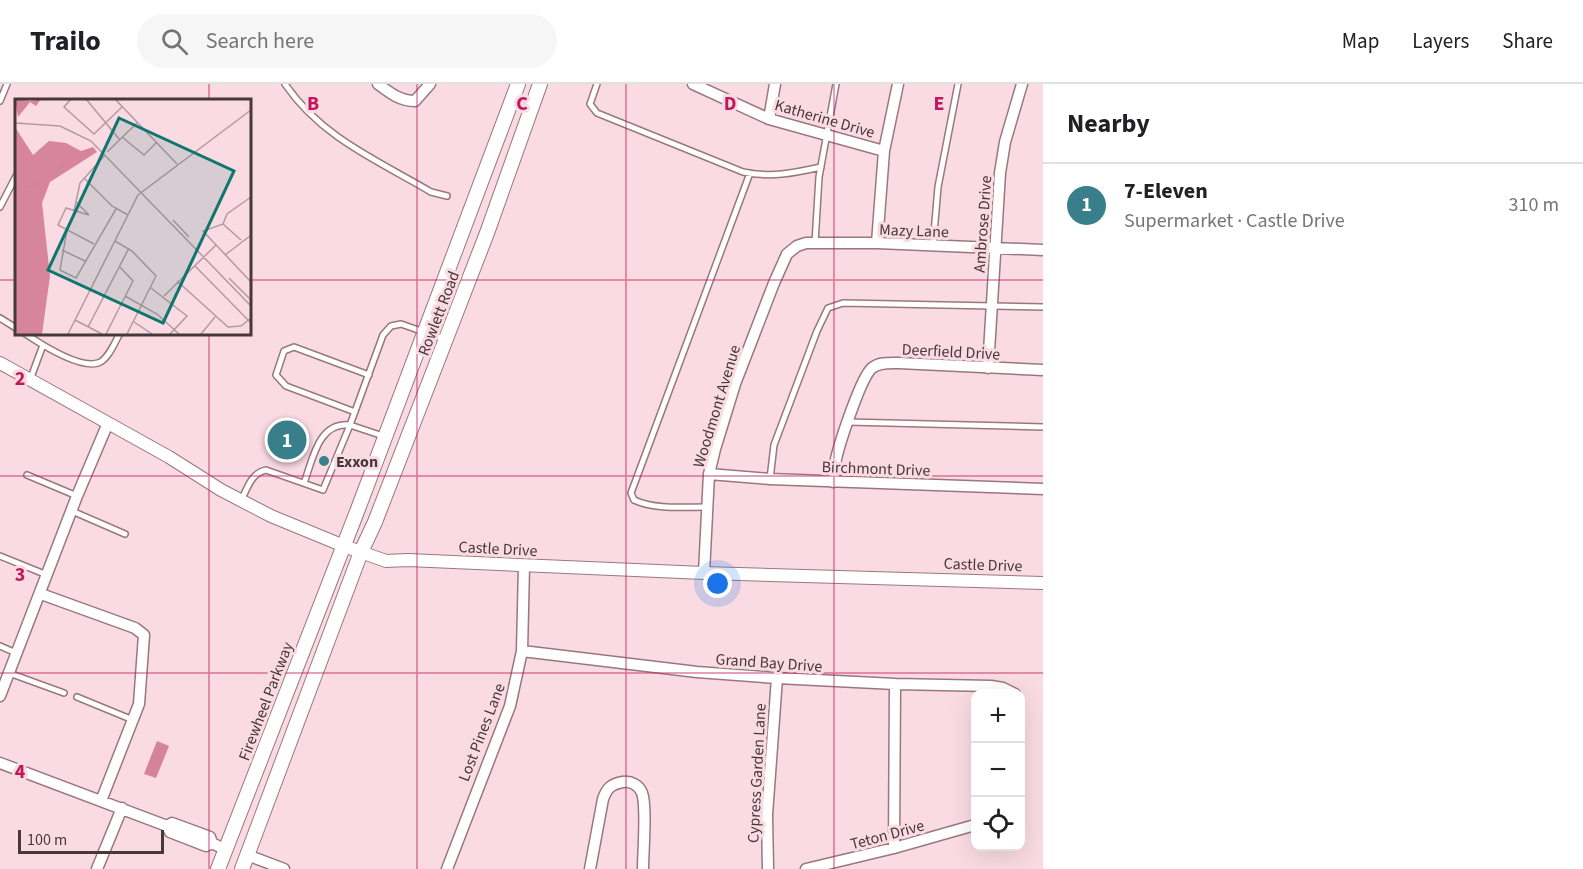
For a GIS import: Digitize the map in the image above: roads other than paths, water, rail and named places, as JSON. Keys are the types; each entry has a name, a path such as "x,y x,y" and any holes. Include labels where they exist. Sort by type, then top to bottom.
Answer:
{"main road":[{"name":"Rowlett Road","path":"344,546 518,84"},
{"name":"Rowlett Road","path":"361,552 375,522 487,233 540,84"},
{"path":"465,224 487,233"},
{"name":"Firewheel Parkway","path":"218,869 344,546"},
{"path":"242,869 361,552"},
{"path":"247,855 241,848 239,840 258,765"}],"street":[{"path":"378,84 391,94 406,101 416,101 430,84"},
{"name":"Katherine Drive","path":"693,84 769,119 884,151"},
{"path":"769,119 775,84"},
{"path":"877,243 884,151 898,84"},
{"name":"Ambrose Drive","path":"988,368 1000,173 1005,142 1022,84"},
{"name":"Mazy Lane","path":"787,254 797,246 815,243 877,243 1043,250"},
{"name":"Woodmont Avenue","path":"704,573 709,474 715,449 735,384 787,254"},
{"name":"Castle Drive","path":"0,363 241,501 271,516 386,561 1043,583"},
{"name":"Deerfield Drive","path":"833,482 836,459 848,422 865,378 872,368 881,364 899,363 1043,370"},
{"path":"0,696 77,496 108,423"},
{"name":"Birchmont Drive","path":"709,474 833,482 1043,489"},
{"name":"Lost Pines Lane","path":"447,869 510,706 522,651 524,566"},
{"path":"41,594 135,628 144,635 139,705 101,801"},
{"name":"Grand Bay Drive","path":"522,651 697,672 896,684 991,686 1001,689"},
{"name":"Cypress Garden Lane","path":"768,869 767,815 777,678"},
{"path":"894,848 896,684"},
{"path":"0,763 172,826 170,832 206,846 212,843 225,850"},
{"path":"590,869 607,788 614,784 627,782 642,791 645,805 643,869"},
{"path":"97,869 122,808"},
{"name":"Teton Drive","path":"806,869 894,848 971,826"},
{"path":"247,855 284,869"}],"lane":[{"path":"0,101 7,84"},
{"path":"285,84 312,118 336,137 431,192 447,196"},
{"path":"597,84 590,104 597,113 758,176 784,175 820,167"},
{"path":"815,243 820,167 836,84"},
{"path":"933,245 938,187 958,84"},
{"path":"707,507 662,507 644,504 634,500 631,493 750,173"},
{"path":"0,207 15,179"},
{"path":"770,479 774,445 828,308 843,303 992,304 1043,307"},
{"path":"0,318 15,327"},
{"path":"241,501 254,476 259,471 266,470 323,490 331,464 339,454 383,335 391,326 401,324 445,339"},
{"path":"26,334 43,345 83,363 97,364 110,352 119,334"},
{"path":"30,380 43,345"},
{"path":"355,412 286,386 276,375 284,351 294,347 369,375"},
{"path":"848,422 1043,427"},
{"path":"304,483 313,468 327,430 340,424 350,425 385,437"},
{"path":"332,452 339,454"},
{"path":"27,475 77,496"},
{"path":"72,511 125,534"},
{"path":"0,556 46,575"},
{"path":"0,646 16,653"},
{"path":"9,673 64,693"},
{"path":"78,697 133,720"}],"place":[{"name":"7-Eleven","path":"287,440"},
{"name":"Exxon","path":"324,461"}]}
